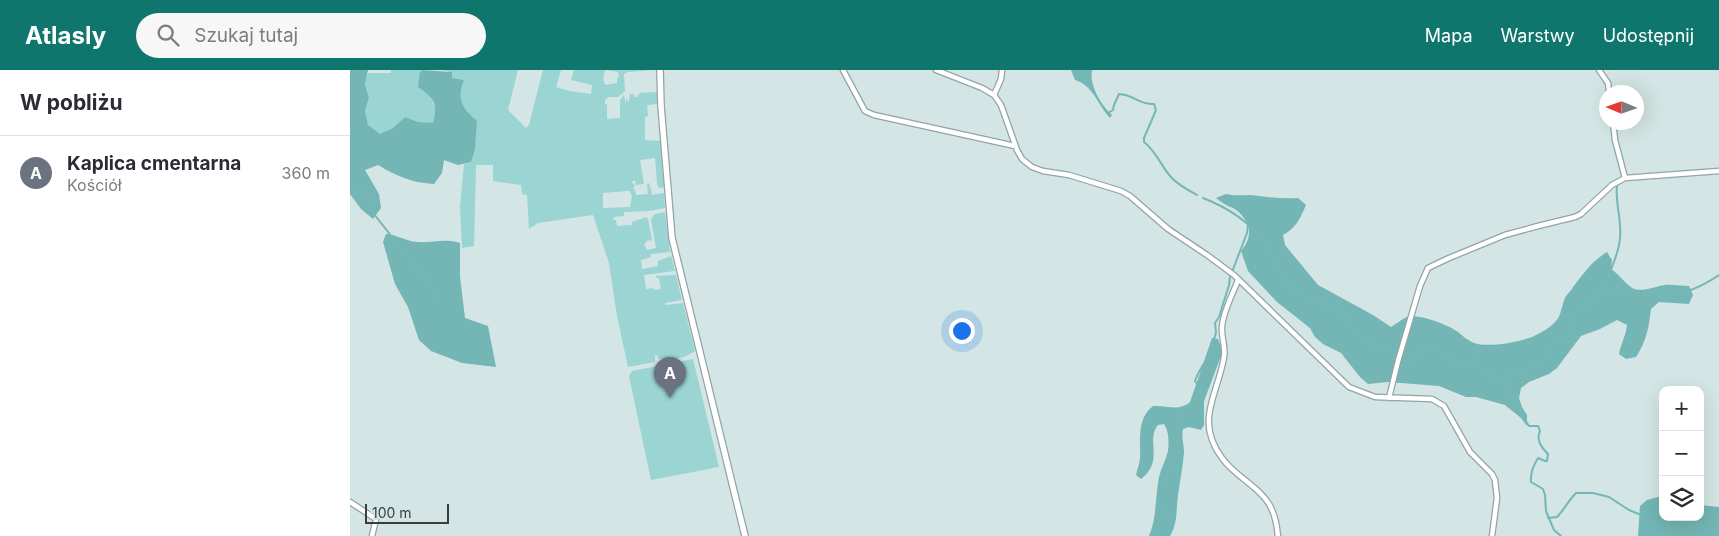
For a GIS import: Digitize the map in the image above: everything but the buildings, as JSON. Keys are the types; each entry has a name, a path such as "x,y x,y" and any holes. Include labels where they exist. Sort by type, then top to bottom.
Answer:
{"street":[{"path":"660,70 672,238 745,536"},
{"path":"843,70 865,111 874,115 1015,146"},
{"path":"936,70 982,88 994,95 1001,105 1015,146 1022,159 1032,167 1042,171 1069,175 1121,191 1130,196 1168,229 1207,254 1238,280 1349,387 1374,397 1432,399 1444,406 1470,452 1492,474 1495,480 1497,498 1492,536"},
{"path":"994,95 1001,79 1002,70"},
{"path":"1599,70 1608,85"},
{"path":"1614,130 1625,178"},
{"path":"1389,398 1412,312 1428,268 1505,235 1581,214 1612,185 1625,178 1719,171"},
{"path":"1238,280 1222,322 1224,355 1209,410 1211,436 1222,458 1258,491 1272,509 1278,536"},
{"path":"350,502 376,519 372,536"}],"shaded area":[{"path":"350,70 368,70 365,84 369,98 365,111 368,125 380,134 393,128 405,117 418,122 433,123 434,102 432,98 418,87 422,70 452,72 452,78 464,80 461,93 462,103 464,108 477,121 475,149 471,162 458,165 444,160 442,173 434,184 405,178 378,165 365,170 379,194 381,208 373,219 361,209 350,194"},
{"path":"391,70 422,70 420,72 436,109 433,124 418,122 405,117 393,128 380,134 368,126 365,111 369,98 365,84 368,73 391,73"},
{"path":"442,70 518,70 508,110 526,128 529,125 543,70 561,70 556,87 591,94 592,85 571,80 574,70 605,70 603,78 605,85 617,83 617,78 619,77 618,72 606,70 653,70 624,74 625,91 618,97 608,97 605,99 605,104 607,105 607,119 620,118 620,100 624,95 626,105 626,95 627,101 629,101 630,94 637,97 640,93 657,92 657,104 647,105 648,116 645,117 645,140 660,141 664,187 659,188 657,184 655,158 640,160 644,184 636,185 635,180 631,182 635,185 633,189 636,195 648,194 647,184 649,183 651,195 664,193 665,208 624,212 624,216 614,217 613,220 616,220 617,226 632,225 632,222 646,217 652,240 646,241 644,244 647,250 656,248 651,219 655,214 665,212 670,252 651,254 651,257 641,260 642,269 658,266 658,261 671,256 675,271 644,275 646,289 661,289 659,278 656,278 656,276 676,275 682,300 665,303 665,305 683,303 695,351 684,357 664,361 655,355 655,362 628,367 617,316 609,263 593,215 538,223 529,229 527,195 522,194 521,185 493,181 493,165 476,165 474,246 462,248 460,207 464,164 471,162 467,112 460,99 460,91 464,80 452,78 448,71","holes":["630,191 632,197 630,207 603,208 603,193"]},
{"path":"1071,70 1092,70 1094,88 1104,106 1112,115 1110,118 1087,86 1075,80"},
{"path":"1226,194 1298,198 1306,205 1297,223 1283,235 1285,245 1318,285 1391,327 1401,320 1412,316 1433,320 1448,326 1474,343 1487,345 1504,344 1528,338 1545,330 1556,321 1567,295 1597,259 1607,252 1612,260 1611,269 1634,289 1668,285 1689,286 1693,295 1689,304 1659,302 1651,309 1646,334 1636,357 1626,359 1619,354 1627,325 1617,320 1581,336 1557,368 1521,388 1519,398 1527,415 1527,426 1521,418 1505,405 1476,397 1466,397 1439,386 1388,382 1368,384 1341,353 1323,344 1315,337 1310,328 1277,302 1248,271 1241,251 1248,238 1248,226 1239,212 1216,198"},
{"path":"386,234 417,242 444,241 460,243 460,277 465,318 488,326 496,367 462,363 431,351 419,340 408,307 395,284 383,242"},
{"path":"1212,338 1218,339 1222,350 1221,356 1204,401 1204,425 1201,430 1189,427 1183,429 1184,457 1174,526 1170,536 1149,536 1155,515 1159,477 1168,451 1168,440 1164,424 1158,425 1153,438 1152,465 1141,479 1136,475 1140,459 1140,431 1144,417 1153,406 1182,407 1190,402"},
{"path":"693,359 719,467 651,480 629,376 632,371"},
{"path":"1659,497 1659,521 1704,521 1704,505 1719,507 1719,536 1638,536 1640,506 1647,500"}],"waterway":[{"path":"1108,113 1113,110 1119,94 1129,96 1144,103 1154,104 1156,110 1144,142 1152,150 1167,173 1183,187 1197,195"},
{"path":"350,185 364,185 374,214 432,288 441,303"},
{"path":"1605,287 1618,251 1620,238 1617,186"},
{"path":"1203,198 1220,205 1250,226 1266,245 1286,281 1297,292 1343,313 1350,318 1356,332 1361,337 1397,355"},
{"path":"1232,272 1247,233 1248,225"},
{"path":"1504,383 1505,376 1510,373 1545,362 1550,348 1557,338 1569,336 1575,312 1592,302 1597,290 1605,287 1622,293 1634,294 1651,294 1660,291 1680,293 1698,287 1719,275"},
{"path":"1150,536 1159,523 1162,513 1158,494 1170,468 1178,441 1177,421 1179,414 1201,393 1195,381 1214,347 1212,345 1216,333 1215,323 1219,317 1230,277"},
{"path":"1402,358 1410,362 1413,361 1425,348 1432,347 1459,363 1465,364 1475,359 1487,378 1494,375 1498,382 1504,383"},
{"path":"1504,383 1523,411 1524,418 1529,426 1538,426 1540,431 1539,440 1541,446 1548,454 1547,461 1538,458 1532,470 1531,482 1543,489 1546,511 1554,530 1561,536"},
{"path":"1548,518 1557,517 1576,493 1593,493 1609,497 1629,510 1651,519 1665,536"}],"place":[{"name":"Kaplica cmentarna","path":"670,398"}]}
